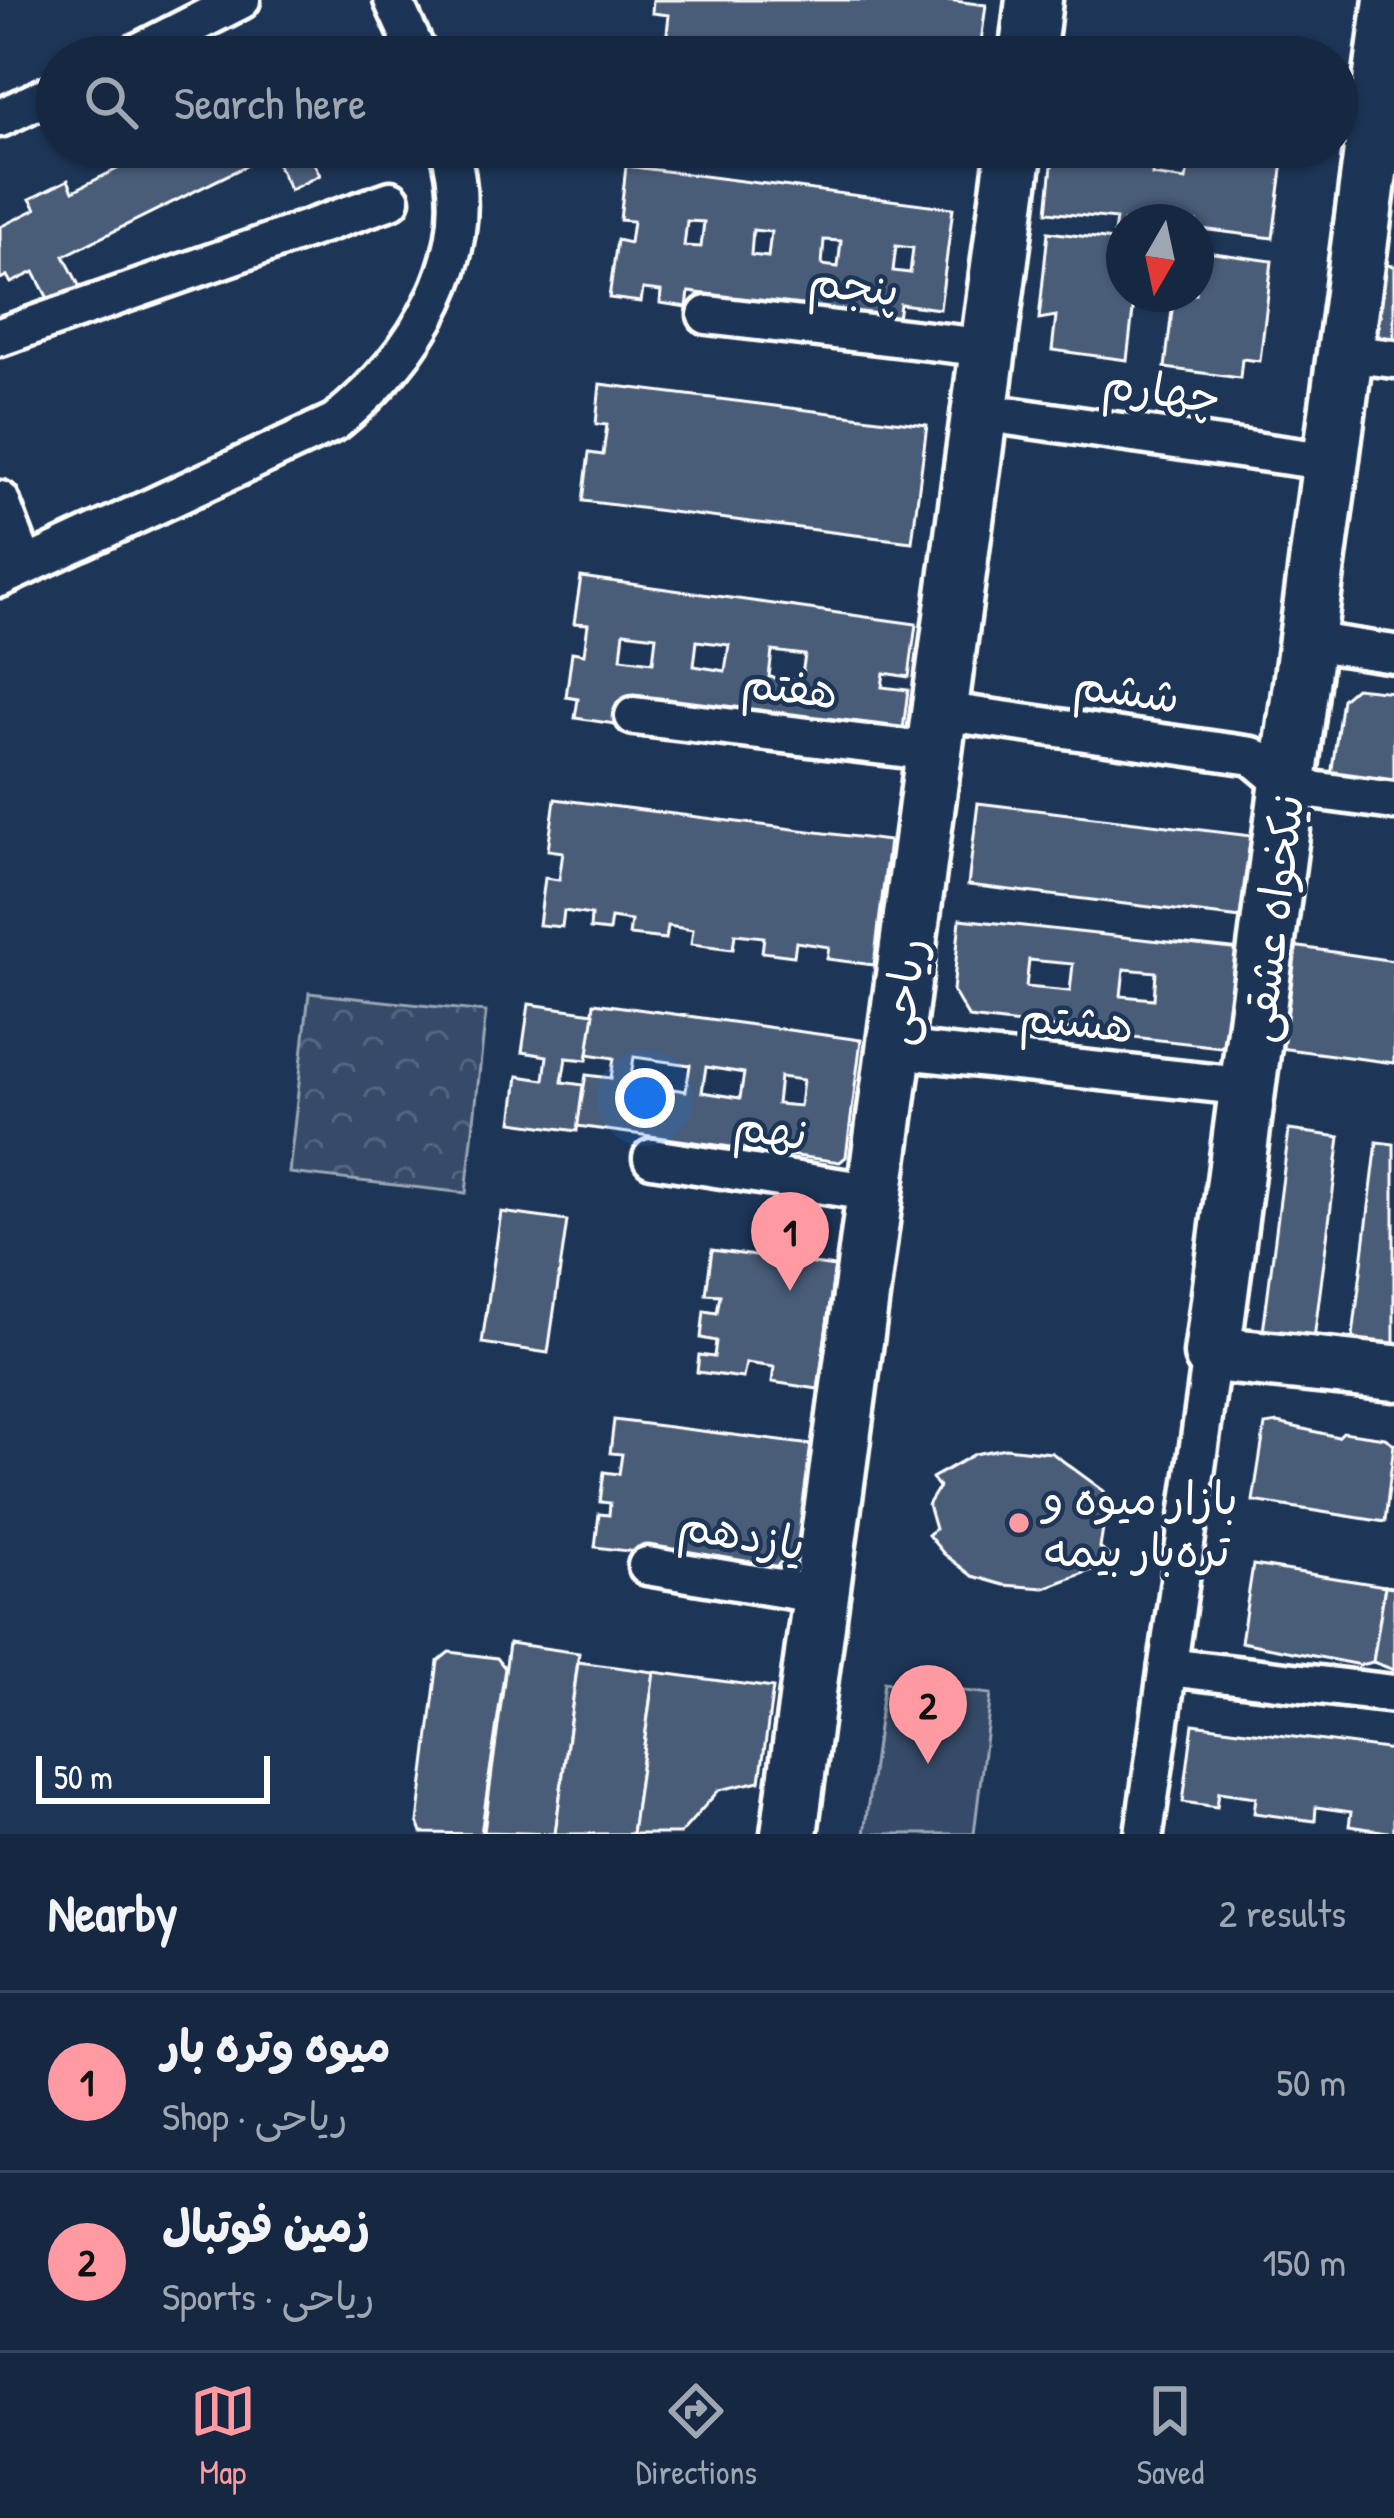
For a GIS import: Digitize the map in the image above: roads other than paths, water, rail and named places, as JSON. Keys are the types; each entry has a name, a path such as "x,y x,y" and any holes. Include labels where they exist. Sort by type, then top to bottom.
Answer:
{"street":[{"path":"393,0 409,36"},
{"path":"1030,36 1034,0"},
{"name":"نیکخواه عشقی","path":"1144,1834 1250,1087 1331,462 1370,356 1392,0"},
{"path":"167,36 228,2"},
{"path":"0,118 36,101"},
{"path":"0,500 12,572 335,422 380,386 420,334 456,243 451,168"},
{"name":"ریاحی","path":"789,1834 1012,168"},
{"path":"0,337 391,200"},
{"name":"پنجم","path":"707,315 989,348"},
{"name":"چهارم","path":"980,412 1331,462"},
{"path":"1308,641 1394,654"},
{"name":"هفتم","path":"634,716 937,731"},
{"name":"ششم","path":"937,731 1252,756 1289,787"},
{"path":"1289,787 1394,801"},
{"name":"هشتم","path":"895,1049 1250,1087"},
{"name":"نهم","path":"652,1158 875,1193"},
{"path":"1212,1354 1394,1373"},
{"name":"یازدهم","path":"647,1566 821,1595"},
{"path":"1168,1667 1394,1694"}],"place":[{"name":"میوه وتره بار","path":"790,1291"},
{"name":"بازار میوه و تره‌بار بیمه","path":"1019,1523"},
{"name":"زمین فوتبال","path":"928,1764"}]}
